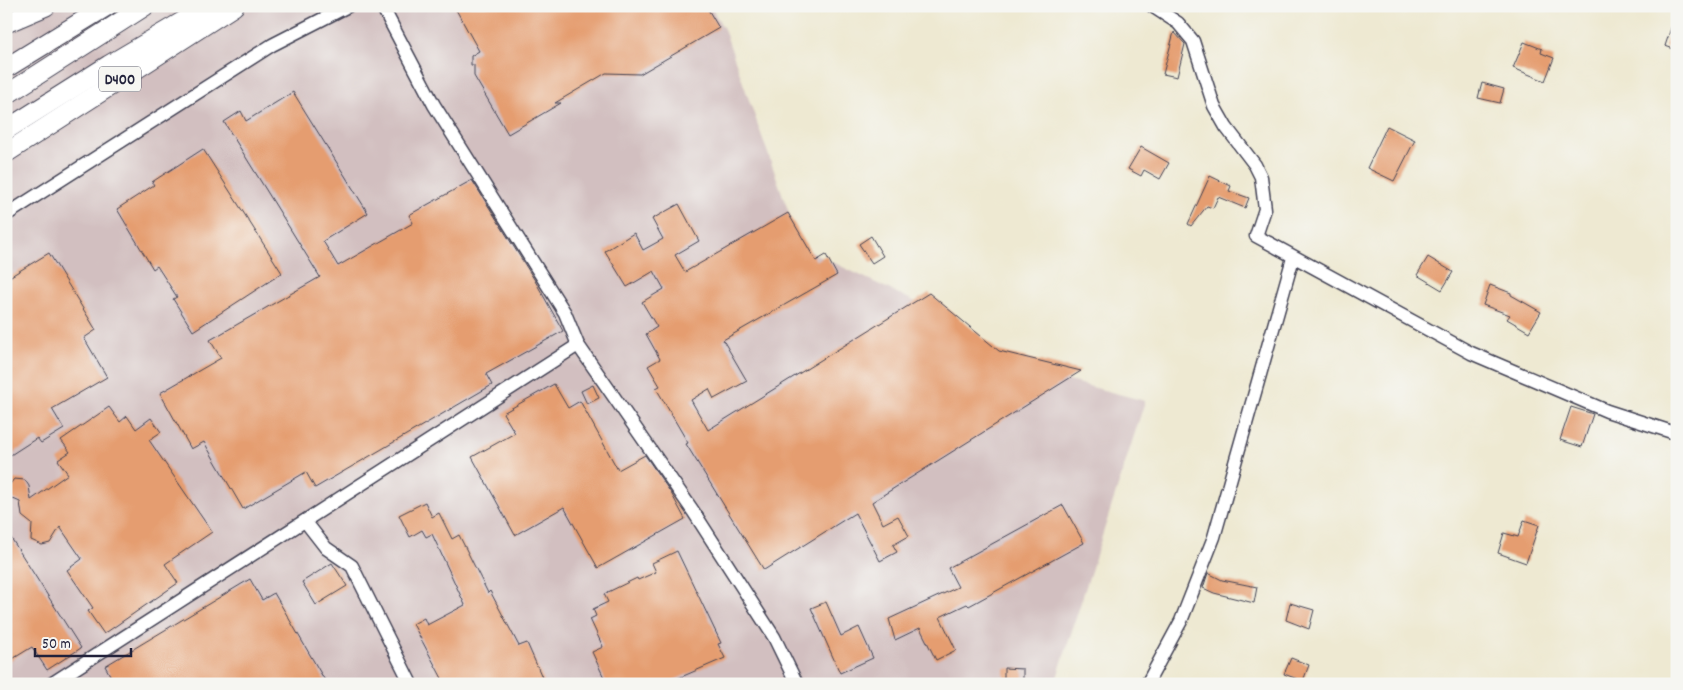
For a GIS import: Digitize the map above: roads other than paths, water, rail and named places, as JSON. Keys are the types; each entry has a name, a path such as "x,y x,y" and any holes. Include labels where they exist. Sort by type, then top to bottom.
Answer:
{"highway":[{"path":"6,23 46,6"},
{"path":"6,68 107,6"},
{"path":"6,95 145,6"},
{"name":"D400","path":"6,130 209,6"},
{"name":"D400","path":"6,153 234,6"}],"street":[{"path":"6,216 272,45 348,6"},
{"path":"382,6 434,105 565,313 578,345 693,511 774,638 797,684"},
{"path":"1152,6 1178,23 1193,41 1214,106 1226,127 1255,165 1261,177 1265,209 1256,236 1293,258 1471,353 1607,411 1676,435"},
{"path":"1147,684 1181,621 1214,537 1293,258"},
{"path":"51,684 578,345"},
{"path":"305,521 326,548 352,566 411,684"}]}
